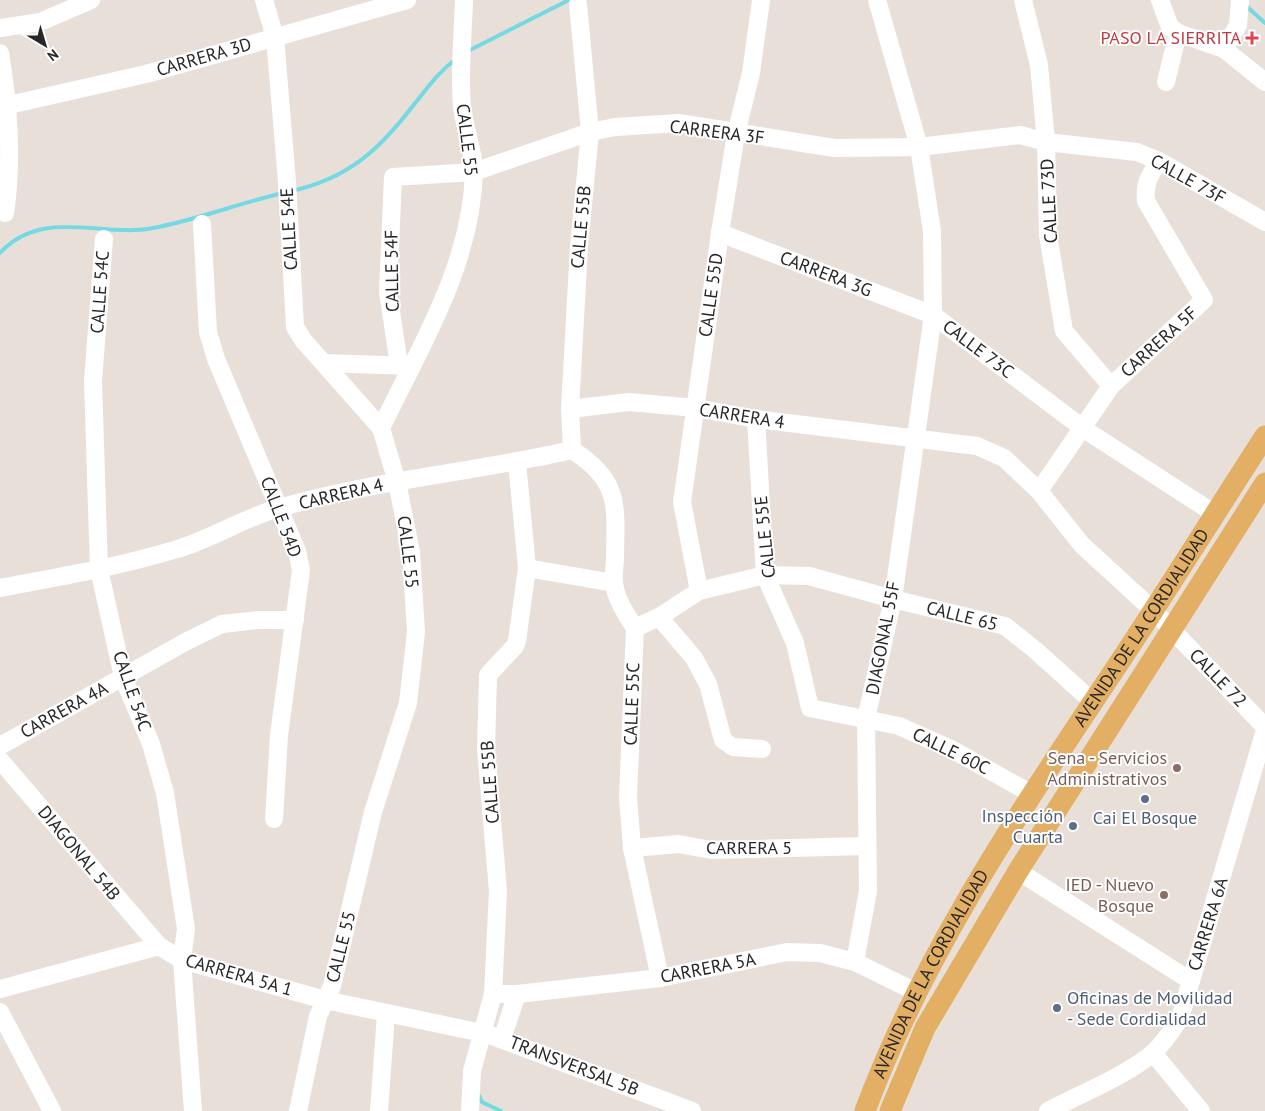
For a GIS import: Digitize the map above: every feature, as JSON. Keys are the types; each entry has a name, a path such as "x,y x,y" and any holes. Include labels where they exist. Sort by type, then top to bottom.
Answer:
{"main road":[{"name":"AVENIDA DE LA CORDIALIDAD","path":"865,1111 880,1071 916,992 980,877 1092,702 1154,611 1265,436"},
{"name":"AVENIDA DE LA CORDIALIDAD","path":"890,1111 925,1028 1018,870 1265,483"}],"street":[{"path":"0,28 40,22 91,0"},
{"name":"CALLE 54E","path":"264,0 275,37 295,328 302,340 381,428"},
{"name":"CARRERA 3D","path":"4,105 146,74 407,0"},
{"name":"CALLE 55","path":"298,1111 318,1016 332,986 373,812 408,703 416,632 411,552 397,482 381,428 405,366 453,279 465,238 474,172 464,127 461,92 464,0"},
{"name":"CALLE 55D","path":"699,591 682,502 720,233 736,134 751,73 761,0"},
{"name":"CALLE 73C","path":"877,0 919,147 932,231 932,315 1084,429 1215,514"},
{"name":"CALLE 73D","path":"1023,0 1039,65 1046,142 1048,235 1064,332 1111,386"},
{"path":"1160,0 1170,27 1178,33 1224,49 1265,82"},
{"path":"1224,49 1238,25 1240,0"},
{"name":"CALLE 55B","path":"572,450 570,408 578,246 590,132 578,4"},
{"path":"1166,82 1178,33"},
{"path":"0,53 4,105 5,213"},
{"name":"CARRERA 3F","path":"393,177 474,172 590,132 679,123 736,134 834,148 919,147 1020,135 1046,142"},
{"name":"CALLE 73F","path":"1046,142 1137,152 1159,161 1265,222"},
{"name":"CARRERA 5F","path":"1040,490 1084,429 1111,386 1204,300 1146,201 1145,189 1149,175 1159,161"},
{"name":"CALLE 54F","path":"393,177 388,292 405,366"},
{"name":"CALLE 54D","path":"202,224 208,332 216,359 296,551 300,570 279,734 274,819"},
{"name":"CARRERA 3G","path":"720,233 932,315"},
{"name":"CALLE 54C","path":"104,239 93,381 99,569 123,677 151,744 165,793 186,929 182,960 193,1111"},
{"name":"DIAGONAL 55F","path":"855,962 868,891 866,719 893,599 932,315"},
{"path":"324,363 405,366"},
{"name":"CARRERA 4","path":"570,408 629,402 696,408 756,419 977,446 1004,458 1040,490"},
{"name":"CALLE 55E","path":"756,419 765,575 795,643 810,708"},
{"path":"572,450 593,463 607,483 616,508 614,583 620,604 634,628 660,617 699,591 765,575 808,576 893,599"},
{"name":"CARRERA 4","path":"0,588 99,569 176,550 278,508 397,482 517,462 572,450"},
{"name":"CALLE 55B","path":"470,1111 472,1071 493,994 498,891 486,750 488,675 516,646 527,568 517,462"},
{"name":"CALLE 72","path":"1040,490 1082,545 1154,611 1265,728"},
{"path":"527,568 614,583"},
{"name":"CALLE 65","path":"893,599 1005,626 1034,649 1092,702"},
{"path":"660,617 694,658 708,684 723,740 733,747 762,749"},
{"name":"CARRERA 4A","path":"0,746 187,641 222,624 258,620 295,620"},
{"name":"CALLE 55C","path":"634,628 628,798 632,848 660,978"},
{"name":"CALLE 60C","path":"810,708 899,726 929,739 1032,794"},
{"name":"CARRERA 6A","path":"1048,1111 1153,1053 1168,1037 1180,1018 1265,728"},
{"name":"DIAGONAL 54B","path":"0,760 159,946"},
{"name":"CARRERA 5","path":"632,848 679,844 711,850 866,846"},
{"path":"1018,870 1191,981"},
{"path":"0,989 159,946"},
{"name":"CARRERA 5A 1","path":"159,946 182,960 325,1000 483,1033"},
{"name":"CARRERA 5A","path":"493,994 517,994 660,978 787,952 820,954 855,962 916,992"},
{"path":"502,1039 517,994"},
{"path":"0,1012 52,1111"},
{"path":"379,1111 386,1014"},
{"name":"TRANSVERSAL 5B","path":"483,1033 692,1111"},
{"path":"1153,1053 1201,1111"}],"waterway":[{"path":"468,51 569,0"},
{"path":"1244,4 1265,23"},
{"path":"292,191 330,179 360,161 387,137 438,75 456,59"},
{"path":"0,253 17,239 34,231 73,227 113,230 153,228 186,221 283,193"},
{"path":"478,1094 482,1102 501,1111"}],"place":[{"name":"PASO LA SIERRITA","path":"1252,38"},
{"name":"Sena - Servicios Administrativos","path":"1177,768"},
{"name":"Cai El Bosque","path":"1145,799"},
{"name":"Inspección Cuarta","path":"1073,826"},
{"name":"IED - Nuevo Bosque","path":"1164,895"},
{"name":"Oficinas de Movilidad - Sede Cordialidad","path":"1057,1008"}]}
